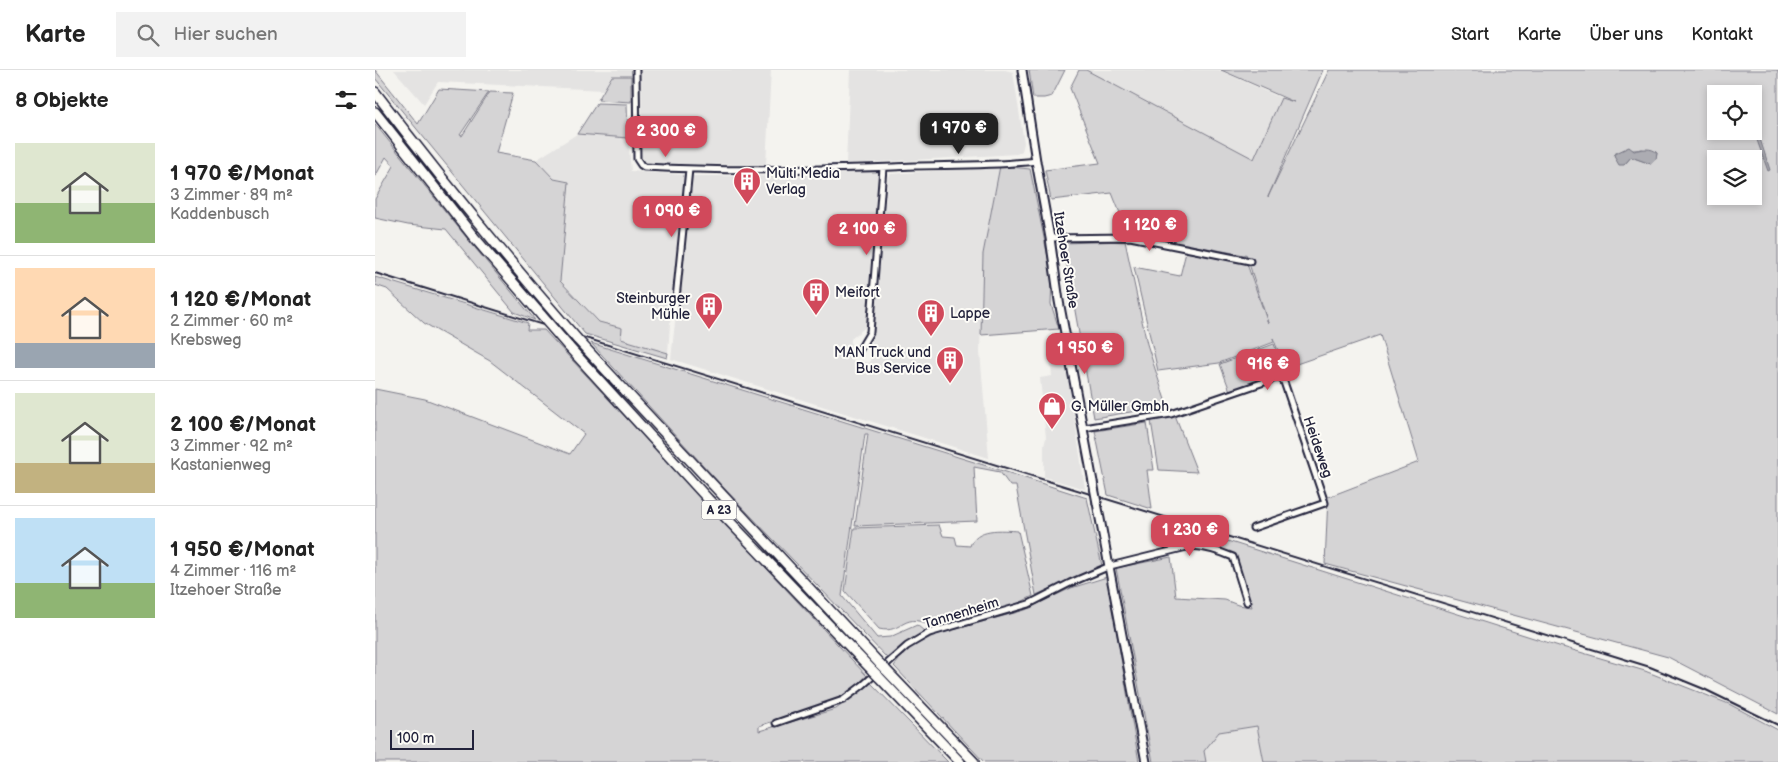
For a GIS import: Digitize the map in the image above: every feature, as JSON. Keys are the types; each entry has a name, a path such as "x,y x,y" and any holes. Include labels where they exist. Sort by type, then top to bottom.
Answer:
{"highway":[{"name":"A 23","path":"375,92 483,229 577,339 974,762"},
{"name":"A 23","path":"375,112 473,236 542,316 708,499 960,762"}],"main road":[{"name":"Itzehoer Straße","path":"1022,70 1036,161 1051,238 1059,301 1146,762"}],"street":[{"path":"636,70 637,152 639,162 644,167 689,170 771,170 883,168 1036,161"},
{"path":"860,349 870,332 883,168"},
{"path":"675,309 689,170"},
{"path":"1051,238 1130,238 1250,261"},
{"name":"Heideweg","path":"1084,428 1171,414 1276,378 1281,378 1284,382 1325,503 1253,528"},
{"name":"Tannenheim","path":"776,723 838,703 863,685 907,646 926,634 1029,604 1070,583 1110,566 1191,546 1205,547 1233,557 1247,602"}],"shaded area":[{"path":"375,70 418,124 439,89 489,92 460,135 462,136 490,92 513,93 496,153 536,160 554,179 569,182 560,281 599,322 622,328 621,339 668,353 667,358 585,334 375,78"},
{"path":"394,70 631,70 631,76 611,76 604,90 438,82 424,104"},
{"path":"641,70 771,70 766,165 647,163 642,157"},
{"path":"850,70 1005,70 1013,72 1024,143 1022,151 1017,154 846,164"},
{"path":"1029,70 1065,70 1052,96 1033,98"},
{"path":"1079,70 1086,70 1254,159 1281,98 1294,102 1221,70 1323,70 1268,197 1329,70 1778,70 1778,714 1668,657 1325,564 1328,497 1419,462 1380,335 1285,368 1273,338 1274,342 1219,363 1158,371 1134,267 1180,276 1186,252 1247,264 1268,323 1246,254 1128,233 1112,193 1051,200 1045,170 1100,163 1070,88","holes":["1642,149 1657,153 1656,159 1651,164 1631,157 1626,163 1615,154"]},
{"path":"1086,70 1219,70 1281,98 1254,159"},
{"path":"612,76 631,76 631,102 598,100"},
{"path":"597,103 627,104 628,138 577,134"},
{"path":"375,124 535,320 514,312 446,229 408,225 375,218 375,199 394,166 386,157 375,177"},
{"path":"577,134 628,138 631,171 685,175 668,353 621,339 622,328 599,322 560,281 569,182 554,179 536,160"},
{"path":"1757,140 1760,140 1770,170 1768,171 1762,150"},
{"path":"1629,147 1634,151 1649,149 1655,151 1657,153 1656,159 1651,164 1631,157 1624,165 1619,165 1614,154"},
{"path":"1000,166 983,254 980,352 989,458 671,359 691,176 777,176 874,171 877,173 880,178 868,325 851,339 850,360 870,363 888,176 891,174"},
{"path":"1000,166 1030,169 1052,277 1051,304 1059,329 981,335 983,254"},
{"path":"1125,241 1147,344 1167,406 1094,418 1063,243"},
{"path":"375,277 528,323 527,330 544,330 867,676 842,698 759,726 759,731 836,709 871,683 948,762 375,762 375,389 425,399 570,454 584,434 490,361 424,323 387,289 375,285"},
{"path":"591,343 1087,498 1102,566 1036,595 1016,486 1010,486 1000,472 974,467 977,521 855,526 868,434 865,434 842,596 877,638 890,637 917,625 924,631 887,658 724,488"},
{"path":"1274,344 1284,371 1230,391 1220,364"},
{"path":"1066,362 1085,489 1044,477 1044,446 1046,438 1040,378 1052,376 1051,365"},
{"path":"1175,416 1197,472 1159,470 1151,421"},
{"path":"1147,423 1154,470 1147,470 1152,509 1108,495 1095,431"},
{"path":"1161,520 1559,646 1645,671 1729,704 1778,730 1778,762 1264,762 1257,726 1219,732 1204,751 1206,762 1153,762 1116,568 1171,557 1176,597 1225,600 1238,605 1252,607 1235,555 1204,544 1179,543"},
{"path":"939,525 943,536 955,537 957,545 970,546 973,540 983,533 997,530 1018,531 1033,596 1015,605 933,628 923,623 909,621 893,629 879,629 845,591 854,528"},
{"path":"1107,577 1139,762 984,762 894,666 909,648 935,635 1025,610 1071,588"},
{"path":"1257,726 1264,762 1206,762 1204,751 1219,732"}],"railway":[{"path":"375,273 1650,667 1704,689 1778,725"}],"place":[{"name":"Multi Media Verlag","path":"747,205"},
{"name":"Meifort","path":"816,316"},
{"name":"Steinburger Mühle","path":"709,330"},
{"name":"Lappe","path":"931,337"},
{"name":"MAN Truck und Bus Service","path":"950,384"},
{"name":"G. Müller Gmbh","path":"1052,430"}]}
